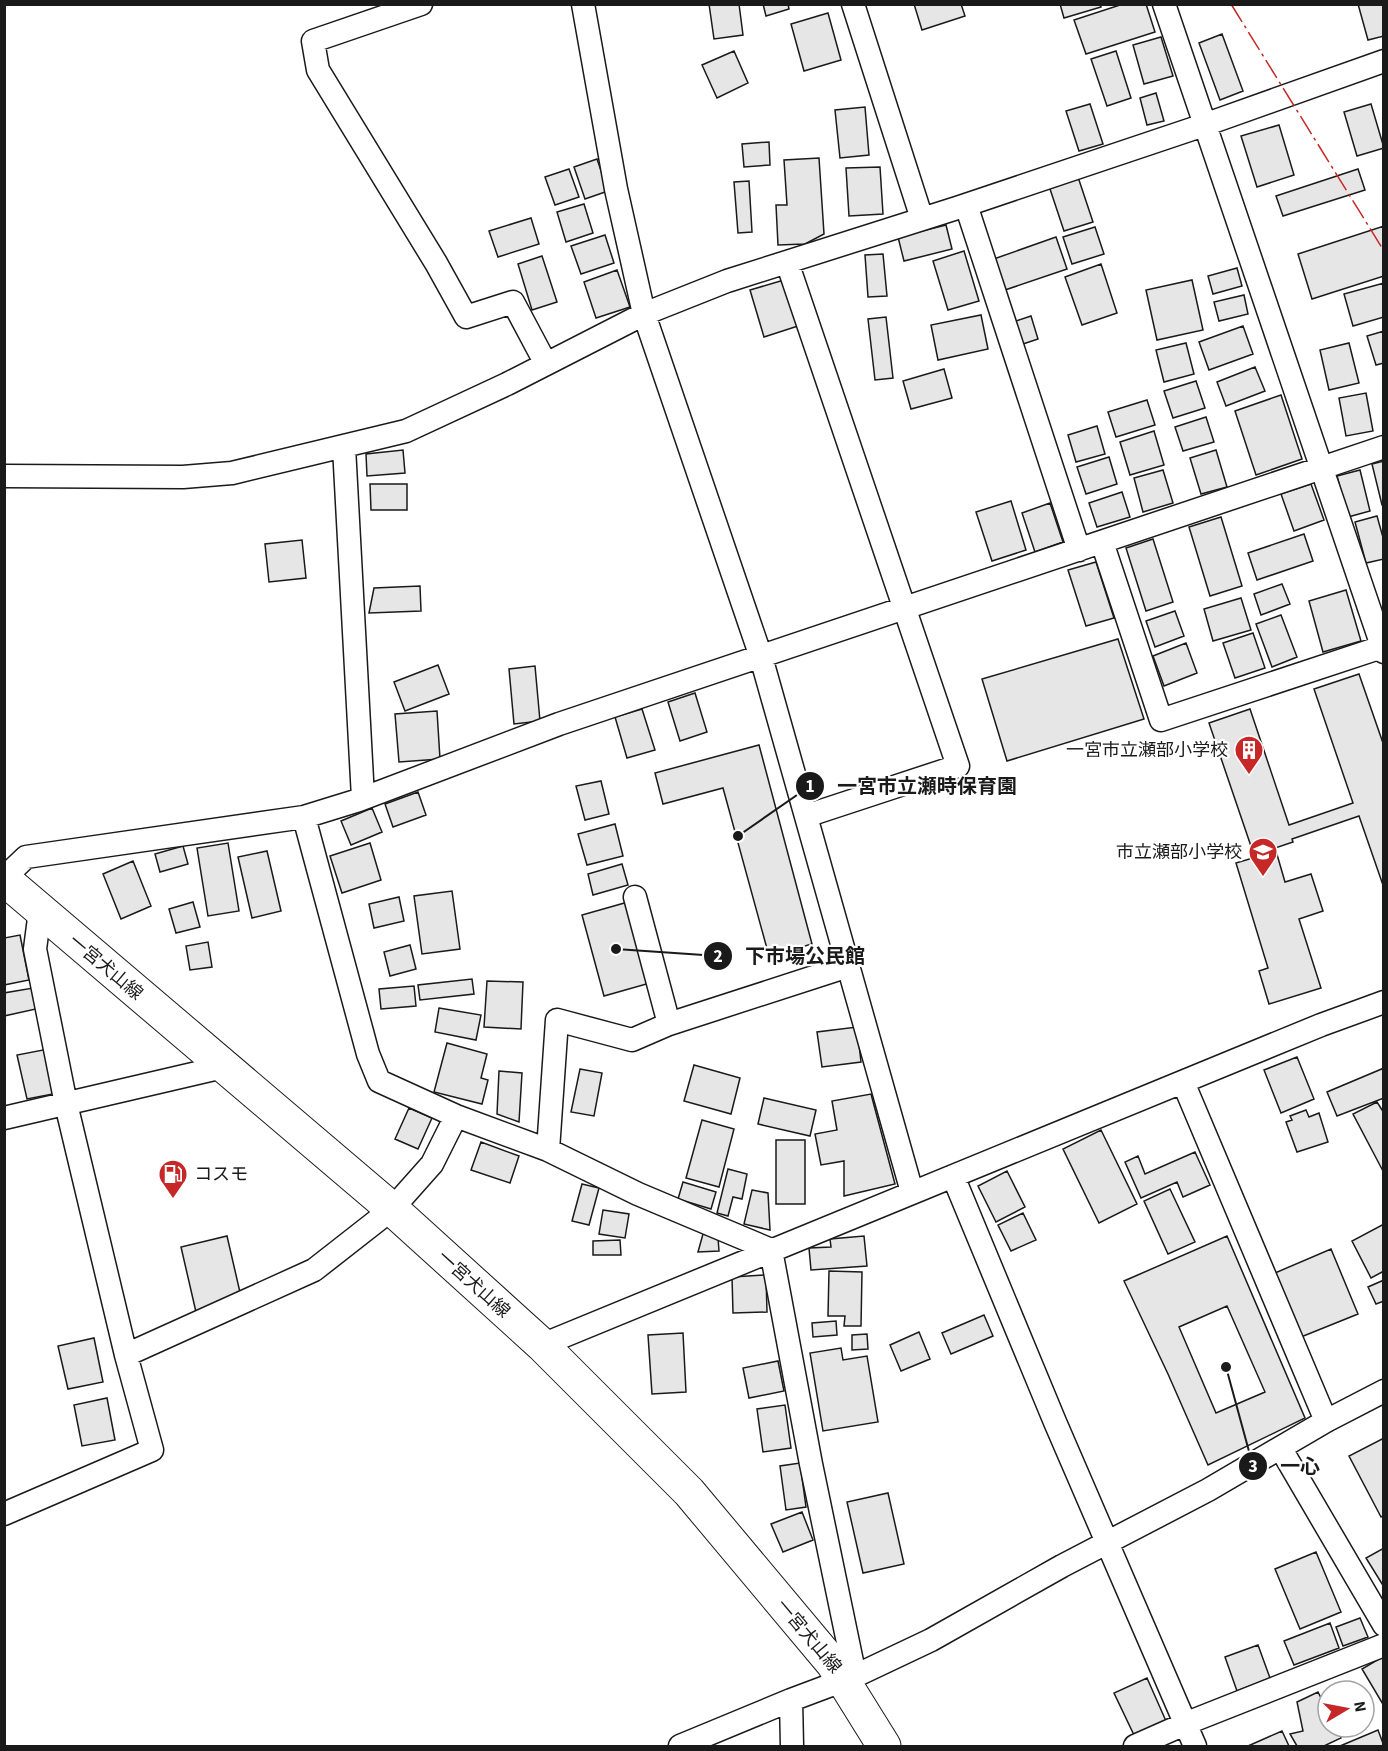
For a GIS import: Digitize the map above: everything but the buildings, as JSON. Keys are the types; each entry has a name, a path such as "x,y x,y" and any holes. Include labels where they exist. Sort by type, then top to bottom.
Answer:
{"main road":[{"name":"一宮犬山線","path":"4,879 392,1209 542,1345 689,1492 850,1678 884,1746"}],"street":[{"path":"421,4 313,41 318,70 436,263 466,317 513,302 546,364"},
{"path":"583,4 616,189 644,314 761,657 912,1192"},
{"path":"854,4 922,219"},
{"path":"1102,542 1161,720 1383,649 1164,4"},
{"path":"4,476 183,477 232,473 406,431 644,314 727,281 966,205 1204,125 1383,61"},
{"path":"966,205 1079,550"},
{"path":"787,262 958,766 806,816"},
{"path":"344,447 363,798"},
{"path":"4,879 26,857 304,817 363,798 558,724 1383,447"},
{"path":"304,817 368,1054 379,1081 456,1116 548,1150 638,1194 771,1250"},
{"path":"634,897 669,1024"},
{"path":"4,1514 152,1450 126,1355 66,1104 35,949 40,911"},
{"path":"548,1150 557,1020 632,1040 669,1024 848,966"},
{"path":"542,1345 1321,1025 1383,1002"},
{"path":"4,1118 223,1067"},
{"path":"1183,1082 1326,1421"},
{"path":"126,1355 314,1270 392,1209 432,1164 456,1116"},
{"path":"953,1176 1195,1746"},
{"path":"771,1250 850,1678"},
{"path":"680,1746 850,1678 931,1640 1383,1391"},
{"path":"1281,1449 1383,1625"},
{"path":"1135,1746 1186,1723 1383,1645"},
{"path":"791,1700 792,1746"}],"power":[{"path":"1231,4 1384,251"}],"place":[{"name":"一宮市立瀬部小学校","path":"1249,776"},
{"name":"一宮市立瀬時保育園","path":"738,836"},
{"name":"市立瀬部小学校","path":"1263,878"},
{"name":"下市場公民館","path":"616,949"},
{"name":"コスモ","path":"173,1200"},
{"name":"一心","path":"1226,1367"}]}
